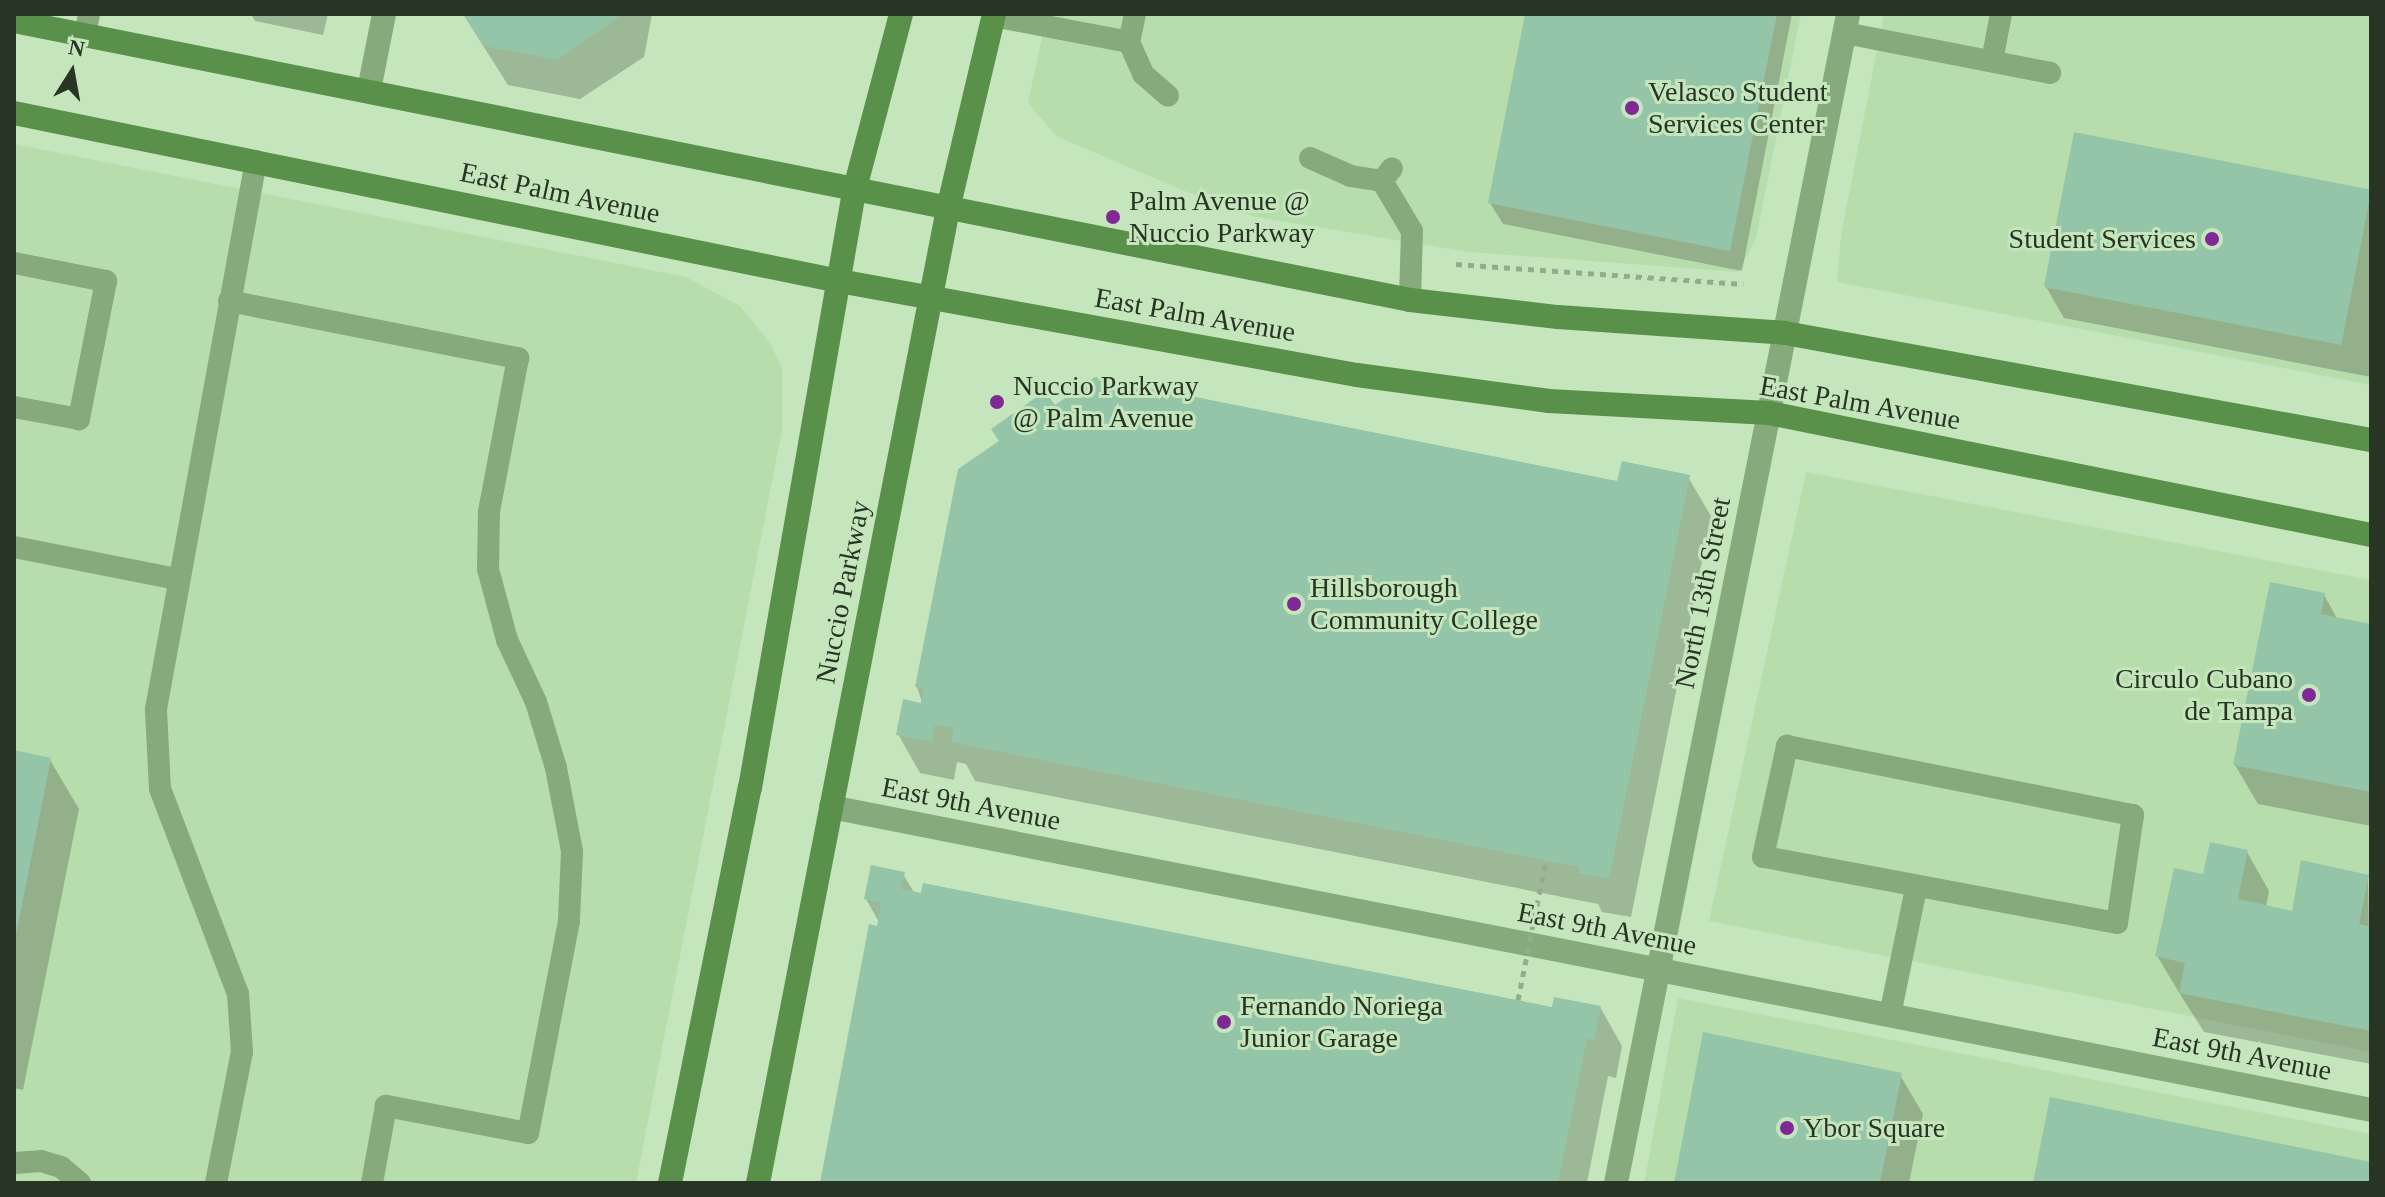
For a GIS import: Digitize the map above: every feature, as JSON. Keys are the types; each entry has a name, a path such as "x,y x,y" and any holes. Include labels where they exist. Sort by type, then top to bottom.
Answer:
{"street":[{"path":"369,90 384,14"},
{"name":"Nuccio Parkway","path":"670,1183 750,788 854,192 901,14"},
{"name":"Nuccio Parkway","path":"758,1183 948,209 993,15"},
{"name":"East Palm Avenue","path":"14,21 87,25 369,90 854,192 1410,300 1558,317 1785,333 2371,440"},
{"name":"North 13th Street","path":"1616,1183 1846,23"},
{"name":"East Palm Avenue","path":"14,113 839,281 1357,375 1549,401 1769,413 2371,535"},
{"name":"East 9th Avenue","path":"831,807 2371,1110"}],"lane":[{"path":"1135,14 1129,42 1143,74 1168,96"},
{"path":"1992,61 2001,14"},
{"path":"993,15 1129,42"},
{"path":"1846,23 2050,73"},
{"path":"1310,158 1351,176 1387,174 1412,231 1410,300"},
{"path":"216,1183 242,1052 238,994 160,789 156,709 177,579 256,161"},
{"path":"14,263 106,281 79,419 14,407"},
{"path":"229,301 518,358 489,512 488,569 507,640 536,702 556,768 572,851 569,921 528,1133 386,1106 372,1183"},
{"path":"14,547 177,579"},
{"path":"1787,746 2133,815 2117,923 1916,888 1763,857 1787,746"},
{"path":"1890,1015 1916,888"},
{"path":"14,1163 41,1161 61,1167 80,1183"}],"path":[{"path":"1456,264 1743,284"},
{"path":"1518,1000 1546,860"}],"shaded area":[{"path":"1047,14 1801,14 1756,239 1738,272 1469,252 1255,217 1177,188 1056,136 1028,103"},
{"path":"1884,14 2371,14 2371,385 1837,282 1841,235"},
{"path":"14,144 686,277 740,306 770,343 782,368 782,430 636,1183 14,1183"},
{"path":"1806,472 2371,580 2371,1052 1709,921"},
{"path":"1678,998 2371,1134 2371,1183 1644,1183"}],"building":[{"path":"463,14 623,14 557,60 484,46"},
{"name":"Velasco Student Services Center","path":"1525,14 1777,14 1730,251 1488,203"},
{"name":"Student Services","path":"2074,132 2371,190 2341,345 2044,287"},
{"name":"Hillsborough Community College","path":"1095,377 1617,481 1622,461 1690,475 1609,879 1578,873 1579,867 951,742 954,728 935,725 932,742 896,735 903,699 921,703 924,689 915,687 958,469 999,441 991,429 1045,391 1055,405"},
{"name":"Circulo Cubano de Tampa","path":"2270,582 2325,593 2321,614 2371,624 2371,792 2233,765"},
{"path":"14,750 51,758 15,940 14,940"},
{"path":"2210,842 2248,850 2238,899 2292,911 2301,860 2369,875 2359,924 2371,927 2371,1031 2179,993 2185,963 2155,956 2174,868 2203,874"},
{"name":"Fernando Noriega Junior Garage","path":"871,865 905,872 901,889 921,893 923,883 1552,1007 1554,997 1601,1006 1594,1040 1587,1038 1558,1183 820,1183 869,924 877,926 881,903 864,899"},
{"name":"Ybor Square","path":"1703,1032 1902,1073 1880,1183 1674,1183"},
{"path":"2050,1097 2371,1162 2371,1183 2033,1183"}],"place":[{"name":"Velasco Student Services Center","path":"1632,108"},
{"name":"Palm Avenue @ Nuccio Parkway","path":"1113,217"},
{"name":"Student Services","path":"2212,239"},
{"name":"Nuccio Parkway @ Palm Avenue","path":"997,402"},
{"name":"Hillsborough Community College","path":"1294,604"},
{"name":"Circulo Cubano de Tampa","path":"2309,695"},
{"name":"Fernando Noriega Junior Garage","path":"1224,1022"},
{"name":"Ybor Square","path":"1787,1128"}]}
